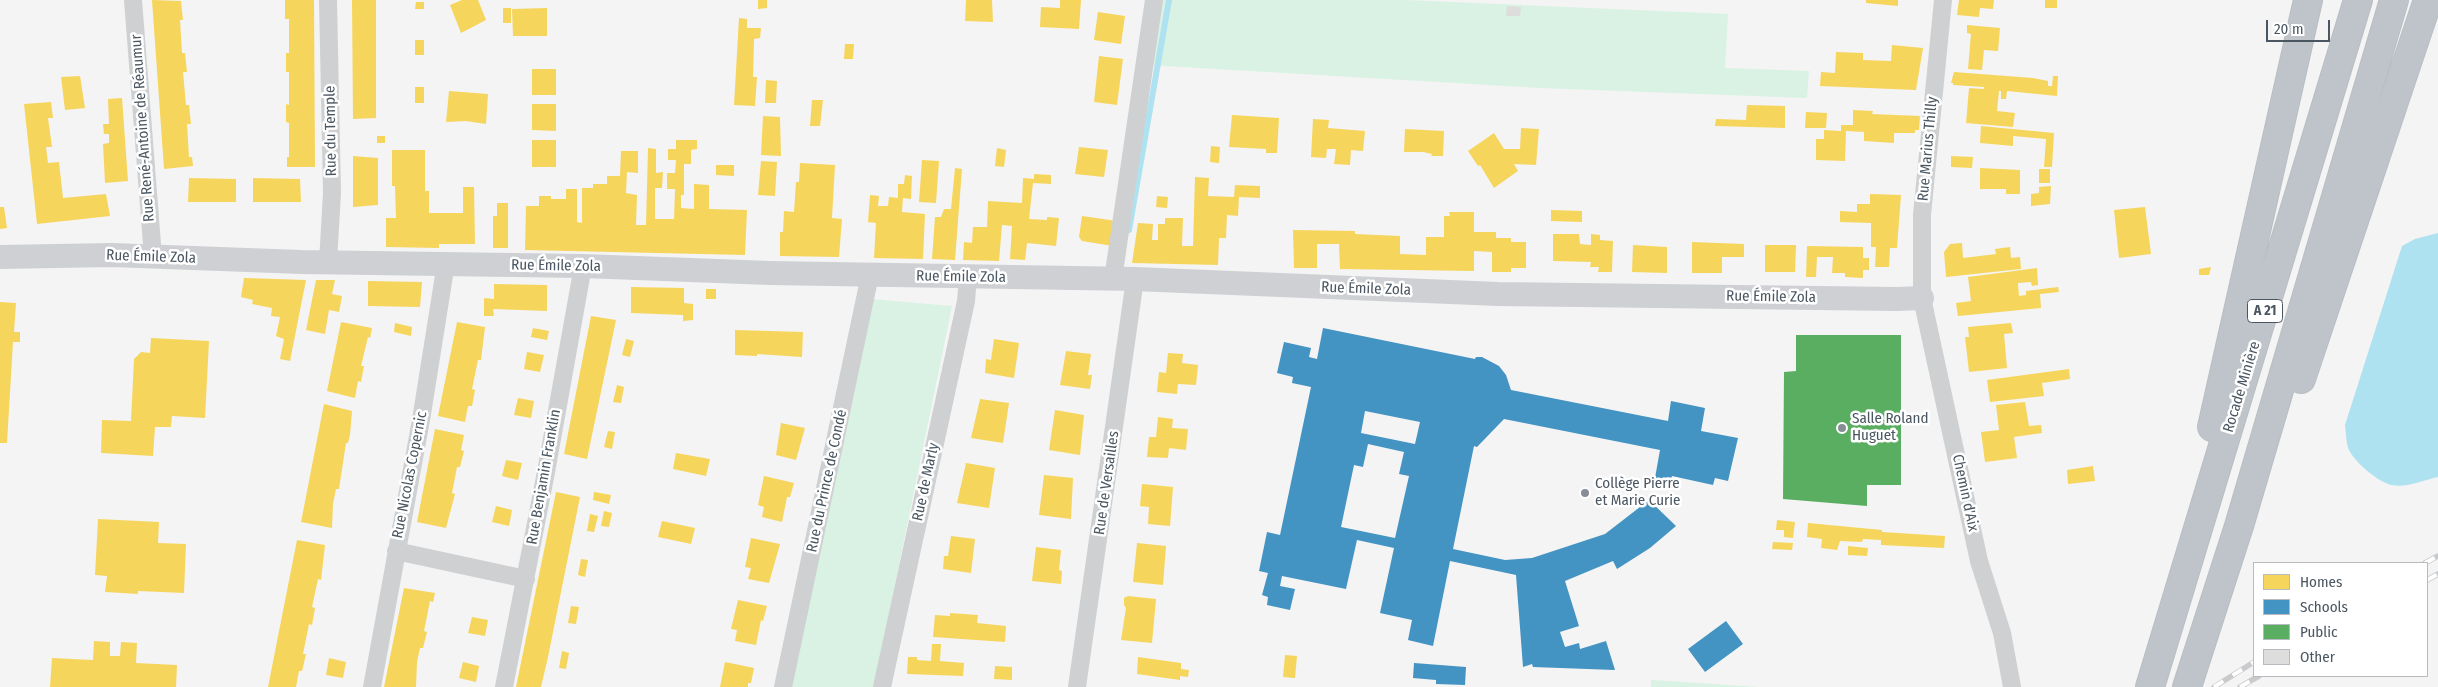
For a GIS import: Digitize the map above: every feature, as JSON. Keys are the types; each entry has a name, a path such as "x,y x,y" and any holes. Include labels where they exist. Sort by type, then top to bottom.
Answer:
{"highway":[{"path":"2169,621 2308,0"},
{"name":"Rocade Minière","path":"2150,687 2358,0"},
{"name":"A 21","path":"2187,687 2239,526 2394,0"},
{"path":"2239,526 2256,510 2428,0"}],"street":[{"name":"Rue René-Antoine de Réaumur","path":"133,0 153,257"},
{"name":"Rue du Temple","path":"328,0 332,193 328,262"},
{"name":"Rue de Versailles","path":"1077,687 1154,0"},
{"name":"Rue Marius Thilly","path":"1922,298 1922,215 1943,0"},
{"name":"Rue Émile Zola","path":"0,257 112,255 870,275 1124,279 1498,294 1922,298"},
{"name":"Rue Nicolas Copernic","path":"372,687 421,420 446,263"},
{"name":"Rue Benjamin Franklin","path":"504,687 526,578 583,266"},
{"name":"Rue du Prince de Condé","path":"784,687 870,275"},
{"name":"Rue de Marly","path":"882,687 966,301 968,277"},
{"name":"Chemin d'Aix","path":"1922,298 1980,561 2002,633 2012,687"},
{"path":"396,551 526,578"}],"green space":[{"path":"1163,0 1406,0 1728,14 1725,68 1809,71 1807,98 1540,88 1148,65"},
{"path":"859,298 952,306 874,687 788,687"},
{"path":"1652,680 1759,687 1651,687"}],"water":[{"path":"2438,233 2438,477 2409,485 2392,485 2374,476 2355,459 2348,448 2345,425 2402,246 2415,239"}],"building: Homes":[{"path":"152,0 181,1 183,20 180,20 182,53 185,53 187,72 183,72 186,105 189,105 191,124 187,124 189,157 192,157 193,166 164,169"},
{"path":"285,0 314,0 315,167 287,167 287,157 289,157 289,123 286,122 286,104 289,105 289,72 286,72 286,53 289,53 289,19 285,19"},
{"path":"352,0 376,0 376,118 353,119"},
{"path":"462,0 478,0 486,20 461,33 450,5"},
{"path":"758,0 767,0 767,8 758,9"},
{"path":"966,0 992,0 993,22 965,21"},
{"path":"1060,0 1081,0 1079,29 1040,27 1041,7 1060,8"},
{"path":"1866,0 1898,0 1898,6 1866,3"},
{"path":"1959,0 1994,0 1993,9 1980,8 1979,17 1957,15"},
{"path":"2045,0 2057,0 2057,8 2045,8"},
{"path":"416,2 424,2 424,9 415,9"},
{"path":"503,8 511,8 511,23 503,23"},
{"path":"547,8 547,36 513,36 512,9"},
{"path":"1098,12 1125,16 1121,44 1094,40"},
{"path":"739,18 747,19 747,28 761,28 760,38 754,39 753,77 757,77 755,106 734,105"},
{"path":"1967,25 2000,28 1998,51 1984,50 1982,70 1968,69 1971,34 1967,33"},
{"path":"415,40 424,40 424,55 415,55"},
{"path":"845,44 854,44 853,59 844,59"},
{"path":"1892,45 1923,48 1916,90 1820,86 1821,72 1835,73 1836,52 1863,53 1863,60 1891,61"},
{"path":"1099,56 1123,59 1117,105 1094,102"},
{"path":"532,69 556,69 556,95 532,95"},
{"path":"1954,72 2033,78 2048,81 2048,86 2052,86 2053,76 2058,76 2057,96 2007,91 2006,99 2001,99 2001,91 1999,91 1997,111 2015,113 2013,127 1966,123 1969,88 1984,89 1984,87 1953,85 1951,83"},
{"path":"80,76 85,108 65,110 61,77"},
{"path":"766,80 777,81 776,103 765,103"},
{"path":"415,87 424,87 424,103 415,103"},
{"path":"449,91 488,94 486,124 466,121 446,122"},
{"path":"122,98 128,181 105,183 103,144 109,143 109,134 104,134 103,124 109,124 108,99"},
{"path":"812,100 823,100 820,126 810,126"},
{"path":"51,102 53,118 48,118 52,147 46,147 48,163 59,162 63,198 106,194 110,216 37,224 24,104"},
{"path":"532,104 556,104 556,131 532,130"},
{"path":"1747,105 1785,106 1785,128 1715,126 1716,119 1746,120"},
{"path":"1853,110 1873,111 1872,114 1920,116 1919,130 1915,130 1915,133 1894,133 1894,143 1864,141 1864,132 1846,131 1845,161 1816,160 1816,139 1824,139 1824,130 1841,131 1841,125 1853,125"},
{"path":"1806,112 1827,113 1826,128 1805,128"},
{"path":"1232,115 1279,118 1277,153 1266,153 1266,149 1229,147"},
{"path":"763,116 780,117 781,156 761,155"},
{"path":"1313,119 1329,120 1328,128 1365,131 1363,151 1351,150 1350,165 1334,164 1336,149 1327,149 1326,158 1311,157"},
{"path":"1981,126 2054,133 2052,167 2044,167 2046,139 2013,136 2013,146 1980,143"},
{"path":"1521,128 1539,129 1536,165 1514,164 1518,171 1494,188 1480,165 1478,166 1468,151 1494,133 1504,149 1520,149"},
{"path":"1405,129 1444,131 1443,156 1431,156 1432,154 1423,152 1404,152"},
{"path":"377,136 385,136 385,143 377,143"},
{"path":"532,140 556,140 556,167 532,167"},
{"path":"676,140 697,140 697,149 691,150 691,164 684,164 684,195 681,195 681,208 694,209 694,184 709,185 709,209 747,210 745,255 525,250 526,206 539,206 539,196 551,196 551,199 566,199 566,189 577,189 577,222 582,223 582,188 593,188 593,184 607,184 607,176 620,176 621,151 638,151 638,173 627,172 626,193 637,195 636,225 646,225 648,148 656,149 656,173 663,172 662,188 655,188 655,219 674,219 675,189 667,189 667,173 675,173 676,160 668,160 668,149 676,149"},
{"path":"1211,146 1220,147 1219,163 1210,162"},
{"path":"1079,147 1108,150 1104,177 1075,174"},
{"path":"997,148 1006,150 1004,167 995,166"},
{"path":"392,150 425,150 425,191 429,191 429,213 463,213 463,187 474,187 475,244 439,244 439,248 386,247 386,218 396,218 395,186 392,186"},
{"path":"353,156 378,158 378,205 353,207"},
{"path":"1951,156 1973,157 1972,168 1951,167"},
{"path":"922,160 939,161 936,203 919,202"},
{"path":"761,161 777,162 775,196 758,195"},
{"path":"800,163 835,165 832,218 842,219 839,257 780,256 780,232 783,232 784,211 794,212 796,182 799,182"},
{"path":"716,165 734,165 734,176 716,175"},
{"path":"955,168 962,169 955,260 932,259 935,217 941,217 944,209 951,209"},
{"path":"1980,168 2020,170 2020,194 2006,194 2006,189 1980,189"},
{"path":"2039,169 2050,169 2050,183 2039,183"},
{"path":"1034,174 1051,175 1051,184 1033,183 1029,219 1047,220 1047,217 1059,218 1056,246 1027,243 1025,260 1010,259 1012,226 1002,225 999,261 963,260 964,242 972,243 973,227 987,227 988,201 1022,203 1023,178 1034,179"},
{"path":"905,175 912,176 911,199 903,198 902,212 925,214 923,259 874,258 876,223 868,222 870,195 879,196 878,206 888,206 889,197 898,198 898,184 904,184"},
{"path":"1195,177 1209,178 1208,196 1234,197 1235,185 1260,186 1260,198 1239,197 1238,216 1227,215 1226,238 1219,238 1218,265 1132,263 1138,223 1153,224 1152,240 1158,240 1158,224 1165,224 1165,218 1183,218 1182,246 1193,246"},
{"path":"189,178 236,179 236,202 188,202"},
{"path":"253,178 300,179 301,202 253,202"},
{"path":"2051,186 2050,204 2031,206 2031,194 2039,193 2039,187"},
{"path":"1870,194 1901,195 1897,248 1890,248 1889,267 1875,267 1876,247 1871,247 1871,223 1840,222 1840,211 1857,212 1857,204 1870,204"},
{"path":"1157,196 1168,197 1167,208 1156,207"},
{"path":"497,203 508,203 508,248 493,248 493,216 497,216"},
{"path":"0,207 4,207 7,228 0,229"},
{"path":"2145,207 2151,254 2119,258 2114,210"},
{"path":"1551,210 1582,211 1582,222 1551,221"},
{"path":"1449,212 1474,212 1474,232 1496,232 1496,238 1511,238 1511,242 1526,242 1526,268 1511,268 1511,272 1492,272 1492,252 1474,251 1474,271 1340,269 1339,244 1317,244 1317,268 1294,268 1293,230 1355,231 1355,234 1400,236 1400,254 1426,255 1426,237 1444,237 1444,216 1450,216"},
{"path":"1082,216 1117,221 1113,246 1082,241 1079,237"},
{"path":"1553,234 1579,234 1580,244 1591,245 1591,234 1600,235 1600,240 1613,241 1612,272 1598,272 1599,267 1590,267 1591,262 1553,261"},
{"path":"1692,242 1744,244 1744,257 1722,257 1722,273 1692,273"},
{"path":"1962,243 1963,258 1996,254 1995,249 2010,247 2011,258 2020,257 2021,269 1946,277 1944,252 1950,244"},
{"path":"1633,245 1667,247 1667,273 1632,272"},
{"path":"1765,245 1796,245 1795,272 1765,272"},
{"path":"1807,246 1863,247 1863,258 1869,258 1869,270 1863,270 1863,278 1845,277 1845,273 1832,273 1833,257 1817,257 1816,277 1806,277"},
{"path":"2211,267 2209,275 2199,275 2199,269"},
{"path":"2037,268 2038,285 2032,286 2031,282 2018,283 2019,296 2026,295 2026,291 2058,287 2059,292 2040,294 2041,308 1958,316 1956,303 1971,301 1968,277"},
{"path":"244,278 306,280 290,361 280,359 284,339 276,336 280,317 271,316 272,308 252,304 253,300 241,297"},
{"path":"316,280 335,280 332,294 342,296 339,312 329,310 325,334 306,330"},
{"path":"368,281 422,282 420,307 368,306"},
{"path":"494,284 547,285 547,311 493,309 494,316 484,316 484,298 494,299"},
{"path":"631,287 684,288 684,303 693,304 693,320 683,321 683,315 631,313"},
{"path":"706,289 716,289 716,299 706,299"},
{"path":"0,302 16,303 14,332 20,332 20,342 13,342 7,443 0,443"},
{"path":"591,316 616,320 587,459 564,454"},
{"path":"341,322 372,328 361,366 364,366 361,382 358,381 355,398 327,391"},
{"path":"457,322 485,327 481,360 478,360 472,389 475,390 472,406 468,406 465,422 438,416"},
{"path":"395,323 412,327 411,336 394,332"},
{"path":"2011,323 2013,333 2004,334 2007,368 1969,372 1965,337 1969,337 1968,327"},
{"path":"533,328 549,331 547,340 531,337"},
{"path":"735,330 803,332 802,357 757,354 757,356 735,355"},
{"path":"151,338 209,341 205,418 172,416 171,427 155,427 153,456 101,453 102,420 131,421 134,359 141,352 150,353"},
{"path":"626,339 634,341 630,357 622,355"},
{"path":"994,339 1019,343 1014,378 985,373 986,359 991,360"},
{"path":"1066,351 1091,354 1088,375 1092,375 1090,389 1060,385"},
{"path":"527,352 544,355 540,372 524,369"},
{"path":"1168,353 1183,354 1182,363 1198,365 1196,385 1178,384 1177,394 1157,392 1159,372 1166,373"},
{"path":"2069,369 2070,379 2042,383 2044,396 1990,402 1987,380"},
{"path":"617,385 624,387 621,403 613,402"},
{"path":"518,398 534,401 531,418 514,415"},
{"path":"980,399 1009,403 1003,443 971,438"},
{"path":"2025,402 2029,426 2041,425 2042,433 2014,437 2017,458 1985,462 1981,432 1999,430 1996,405"},
{"path":"324,404 352,411 350,435 348,443 346,443 339,489 336,489 333,504 332,528 301,522"},
{"path":"1055,410 1084,415 1080,455 1049,450"},
{"path":"1158,417 1173,419 1172,428 1188,429 1186,450 1169,448 1168,458 1147,457 1149,437 1156,437"},
{"path":"781,423 805,428 796,460 776,455"},
{"path":"435,429 464,435 461,450 464,451 460,467 457,467 452,493 455,494 446,528 417,522"},
{"path":"608,431 615,432 612,449 604,447"},
{"path":"676,453 710,459 706,476 673,469"},
{"path":"506,460 522,463 518,480 502,476"},
{"path":"966,463 995,468 989,508 957,503"},
{"path":"2093,466 2095,481 2068,484 2067,470"},
{"path":"1044,475 1073,478 1071,519 1039,515"},
{"path":"764,476 794,483 790,497 787,497 782,522 762,517 764,507 758,505"},
{"path":"1142,484 1173,487 1170,526 1148,524 1149,507 1140,506"},
{"path":"556,492 580,497 548,657 541,687 516,687"},
{"path":"594,492 611,495 609,504 593,500"},
{"path":"496,506 512,510 509,526 492,522"},
{"path":"604,511 612,513 609,527 601,526"},
{"path":"590,514 598,516 594,532 587,531"},
{"path":"98,519 159,522 158,543 186,544 184,593 138,591 138,594 105,592 107,576 95,575"},
{"path":"1777,520 1795,522 1793,538 1784,537 1784,530 1776,530"},
{"path":"662,521 695,528 691,544 658,537"},
{"path":"1808,523 1882,530 1882,532 1945,536 1944,548 1881,545 1881,540 1863,539 1862,542 1840,541 1837,550 1821,548 1822,539 1807,537"},
{"path":"951,536 975,539 971,573 943,569 944,556 948,556"},
{"path":"751,538 780,544 769,583 748,579 751,568 745,567"},
{"path":"297,540 325,545 321,580 318,579 312,607 315,608 312,625 309,624 303,654 306,654 302,671 299,671 296,687 268,687"},
{"path":"1773,542 1793,543 1792,550 1772,549"},
{"path":"1137,543 1166,546 1163,585 1133,582"},
{"path":"1848,546 1868,548 1867,556 1848,555"},
{"path":"1036,547 1061,550 1059,570 1062,571 1061,584 1032,581"},
{"path":"581,559 588,560 585,577 578,575"},
{"path":"404,588 435,593 433,602 430,601 424,631 427,632 423,648 420,648 417,662 416,687 384,687"},
{"path":"1128,596 1156,599 1152,643 1121,640 1126,608 1124,598"},
{"path":"738,600 767,606 763,621 761,620 756,645 735,641 737,630 731,629"},
{"path":"571,606 579,607 576,624 568,623"},
{"path":"950,613 978,615 977,623 1006,626 1005,642 933,637 935,615 950,616"},
{"path":"472,617 488,620 485,636 468,633"},
{"path":"94,641 110,642 110,656 120,656 121,642 137,643 136,663 177,665 176,687 50,687 52,658 93,660"},
{"path":"932,644 941,644 940,661 964,663 963,676 907,674 908,657 917,657 917,660 931,661"},
{"path":"562,651 569,653 566,669 559,668"},
{"path":"1285,655 1297,656 1295,678 1283,677"},
{"path":"1138,657 1181,663 1181,669 1189,670 1188,677 1180,676 1180,680 1137,674"},
{"path":"329,658 346,662 343,678 326,675"},
{"path":"463,662 479,666 476,682 459,678"},
{"path":"725,662 754,668 751,683 748,683 748,687 720,687"},
{"path":"995,666 1012,667 1012,680 994,679"}],"building: Schools":[{"path":"1323,328 1475,359 1476,357 1482,357 1499,366 1506,375 1511,390 1668,421 1671,401 1705,408 1701,431 1738,438 1728,481 1715,478 1713,485 1672,476 1671,481 1655,478 1660,450 1504,419 1477,447 1474,446 1453,549 1505,560 1532,558 1605,534 1649,500 1676,526 1650,548 1617,569 1613,561 1565,581 1579,626 1560,632 1565,647 1579,643 1580,649 1606,641 1615,670 1533,667 1532,664 1523,667 1516,575 1450,561 1433,646 1408,640 1412,620 1380,613 1394,548 1357,540 1346,589 1282,576 1280,586 1295,589 1290,610 1267,605 1268,597 1262,595 1268,573 1259,571 1267,532 1280,535 1311,387 1292,383 1293,377 1277,373 1284,342 1311,348 1309,357 1317,359","holes":["1365,411 1420,422 1415,444 1361,433","1368,444 1404,452 1399,474 1409,476 1395,538 1341,527 1354,465 1363,467"]},
{"path":"1726,621 1743,644 1705,672 1688,649"},
{"path":"1414,663 1466,667 1465,685 1436,684 1436,680 1413,678"}],"building: Public":[{"name":"Salle Roland Huguet","path":"1796,335 1901,335 1901,485 1867,485 1867,506 1783,499 1784,372 1796,371"}],"building: Other":[{"path":"1507,6 1521,7 1520,16 1506,16"}],"waterway":[{"path":"1129,230 1169,0"}],"railway":[{"path":"2427,562 2438,556"},
{"path":"2428,579 2438,574"},
{"path":"2214,687 2253,663"},
{"path":"2240,687 2257,677"}],"place":[{"name":"Salle Roland Huguet","path":"1842,428"},
{"name":"Collège Pierre et Marie Curie","path":"1585,493"}]}
